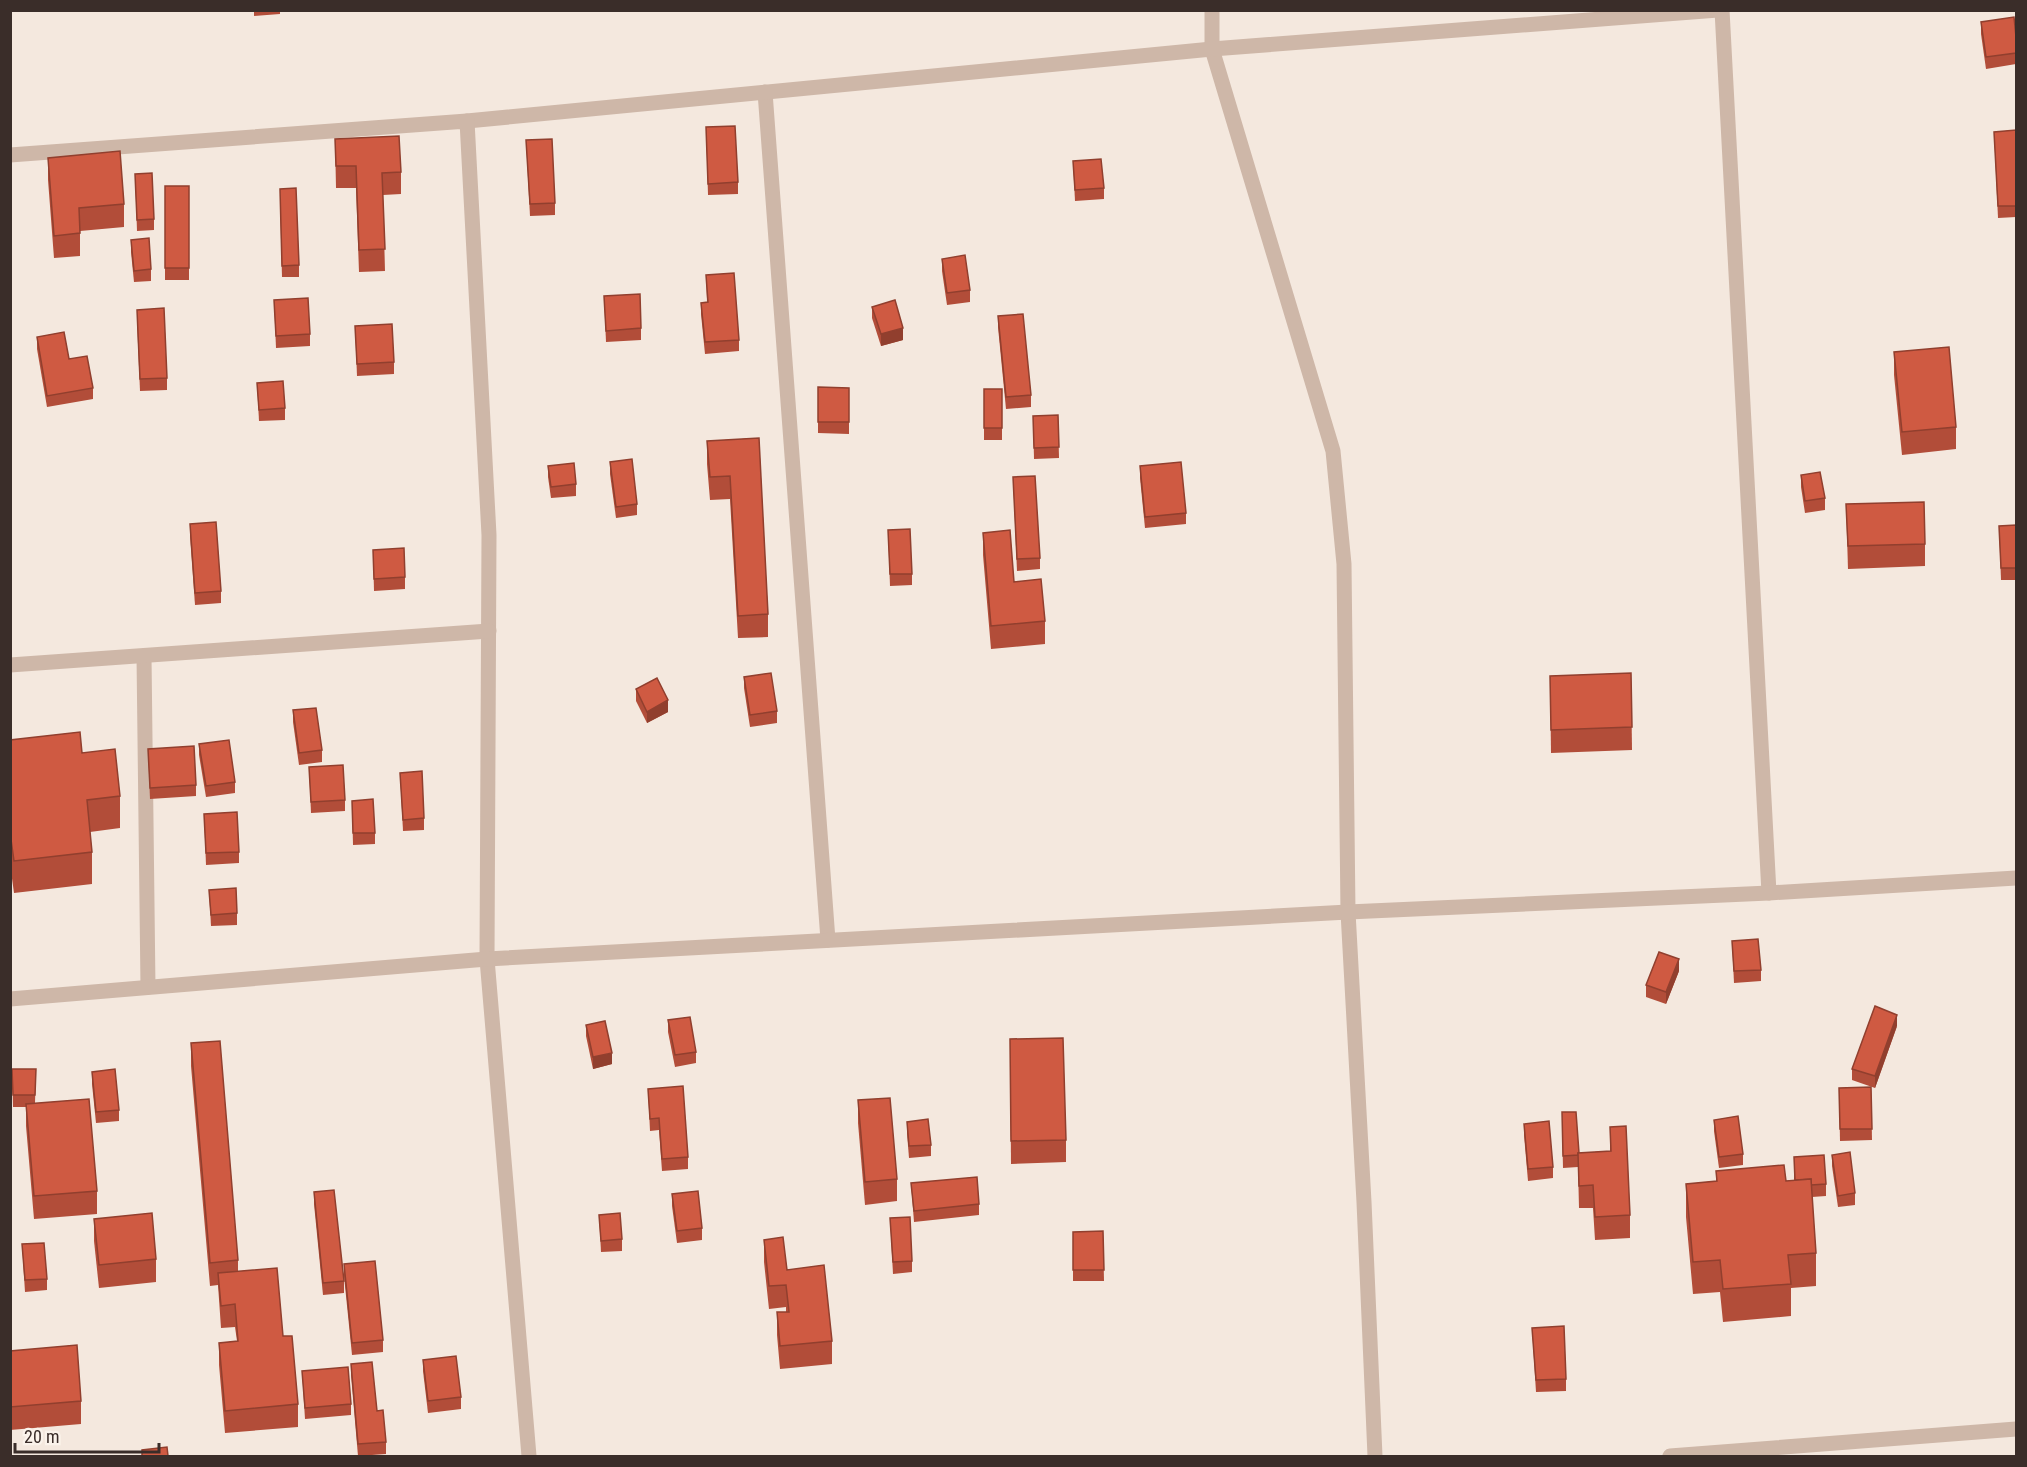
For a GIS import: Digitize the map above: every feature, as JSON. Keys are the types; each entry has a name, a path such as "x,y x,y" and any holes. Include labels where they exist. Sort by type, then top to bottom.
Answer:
{"street":[{"path":"1212,10 1212,49 1333,451 1344,564 1348,912 1375,1456"},
{"path":"10,155 467,122 1212,49 1720,10 1769,893"},
{"path":"765,93 828,940"},
{"path":"467,122 487,489 489,631 487,959 529,1456"},
{"path":"10,665 489,631"},
{"path":"144,656 148,987"},
{"path":"10,999 487,959 1348,912 1769,893 2016,878"},
{"path":"1670,1456 2016,1428"}],"building":[{"path":"2014,17 2016,53 1986,57 1981,22"},
{"path":"735,126 738,182 708,184 706,127"},
{"path":"2016,130 2016,206 1998,206 1994,132"},
{"path":"399,136 401,172 382,173 385,249 359,250 356,166 336,166 335,139"},
{"path":"552,139 555,203 530,204 526,140"},
{"path":"120,151 124,204 79,208 80,233 54,236 48,158"},
{"path":"1101,159 1104,188 1075,190 1073,161"},
{"path":"152,173 154,219 137,220 135,174"},
{"path":"165,186 189,186 189,268 165,268"},
{"path":"296,188 299,265 282,266 280,189"},
{"path":"149,238 151,269 134,271 131,240"},
{"path":"965,255 970,290 947,293 942,259"},
{"path":"734,273 739,340 705,342 701,303 708,302 706,275"},
{"path":"640,294 641,328 606,331 604,296"},
{"path":"308,298 310,334 276,336 274,300"},
{"path":"895,300 903,328 881,334 872,307"},
{"path":"164,308 167,378 140,379 137,310"},
{"path":"1023,314 1031,395 1006,397 998,316"},
{"path":"392,324 394,362 357,364 355,326"},
{"path":"64,332 69,359 87,356 93,388 47,396 37,337"},
{"path":"1949,347 1956,427 1902,432 1894,352"},
{"path":"283,381 285,408 259,410 257,383"},
{"path":"818,387 849,388 849,422 818,422"},
{"path":"984,389 1002,389 1002,428 984,428"},
{"path":"1058,415 1059,447 1034,448 1033,416"},
{"path":"759,438 768,614 738,616 730,476 710,477 707,441"},
{"path":"632,459 637,504 616,507 610,462"},
{"path":"1181,462 1186,513 1145,517 1140,466"},
{"path":"574,463 576,484 551,487 548,466"},
{"path":"1820,472 1825,498 1805,501 1801,475"},
{"path":"1035,476 1040,558 1017,559 1013,477"},
{"path":"1924,502 1925,544 1848,546 1846,504"},
{"path":"216,522 221,591 195,593 190,524"},
{"path":"2016,525 2016,568 2001,568 1999,526"},
{"path":"910,529 912,574 890,574 888,530"},
{"path":"1010,530 1014,582 1041,579 1045,621 991,626 983,533"},
{"path":"404,548 405,577 374,579 373,550"},
{"path":"771,673 777,711 750,715 744,677"},
{"path":"1631,673 1632,727 1551,730 1550,676"},
{"path":"657,678 668,700 647,712 636,689"},
{"path":"316,708 322,750 299,753 293,710"},
{"path":"80,732 82,753 115,749 120,796 87,800 92,852 14,861 10,832 10,740"},
{"path":"229,740 235,782 206,786 199,744"},
{"path":"194,746 196,785 150,788 148,749"},
{"path":"343,765 345,800 311,802 309,767"},
{"path":"422,771 424,818 403,820 400,773"},
{"path":"373,799 375,833 353,833 352,801"},
{"path":"237,812 239,852 206,853 204,814"},
{"path":"236,888 237,913 211,915 209,890"},
{"path":"1758,939 1761,970 1734,971 1732,941"},
{"path":"1659,952 1679,959 1666,992 1646,985"},
{"path":"1875,1006 1897,1015 1875,1076 1852,1069"},
{"path":"690,1017 696,1052 675,1055 668,1020"},
{"path":"605,1021 612,1053 593,1057 586,1025"},
{"path":"1063,1038 1066,1140 1011,1141 1010,1039"},
{"path":"220,1041 238,1260 210,1263 191,1043"},
{"path":"12,1069 36,1069 35,1095 13,1095"},
{"path":"115,1069 119,1110 96,1112 92,1072"},
{"path":"683,1086 688,1157 662,1159 659,1118 650,1119 648,1089"},
{"path":"1871,1087 1872,1129 1840,1129 1839,1088"},
{"path":"890,1098 897,1179 865,1182 858,1100"},
{"path":"89,1099 97,1191 34,1196 26,1104"},
{"path":"1562,1112 1576,1112 1578,1155 1563,1156"},
{"path":"1738,1116 1743,1154 1719,1157 1714,1120"},
{"path":"928,1119 931,1145 909,1146 907,1122"},
{"path":"1549,1121 1553,1167 1528,1169 1524,1124"},
{"path":"1626,1126 1630,1215 1595,1217 1593,1185 1579,1186 1578,1153 1611,1151 1610,1127"},
{"path":"1850,1152 1855,1193 1838,1196 1832,1155"},
{"path":"1824,1155 1826,1184 1811,1185 1811,1179 1795,1180 1794,1157"},
{"path":"1784,1165 1786,1181 1811,1179 1816,1253 1788,1255 1791,1284 1723,1289 1720,1260 1693,1262 1686,1184 1717,1181 1716,1171"},
{"path":"977,1177 979,1204 914,1211 911,1183"},
{"path":"334,1190 344,1281 323,1283 314,1192"},
{"path":"698,1191 702,1228 677,1231 672,1194"},
{"path":"152,1213 156,1259 99,1265 94,1219"},
{"path":"620,1213 622,1239 601,1241 599,1215"},
{"path":"910,1217 912,1261 893,1262 890,1218"},
{"path":"1103,1231 1104,1270 1073,1270 1073,1232"},
{"path":"783,1237 787,1270 824,1265 832,1341 780,1346 777,1312 789,1312 786,1285 769,1286 764,1240"},
{"path":"44,1243 47,1279 25,1280 22,1244"},
{"path":"375,1261 383,1340 352,1343 344,1264"},
{"path":"277,1268 283,1336 292,1336 298,1404 225,1411 219,1343 238,1341 235,1304 221,1306 218,1273"},
{"path":"1564,1326 1566,1379 1536,1380 1532,1328"},
{"path":"77,1345 81,1401 10,1407 10,1351"},
{"path":"456,1356 461,1397 428,1401 423,1360"},
{"path":"372,1362 377,1411 383,1410 386,1442 358,1444 351,1364"},
{"path":"348,1367 351,1404 305,1408 302,1371"},
{"path":"167,1447 168,1456 142,1456 142,1450"}]}
